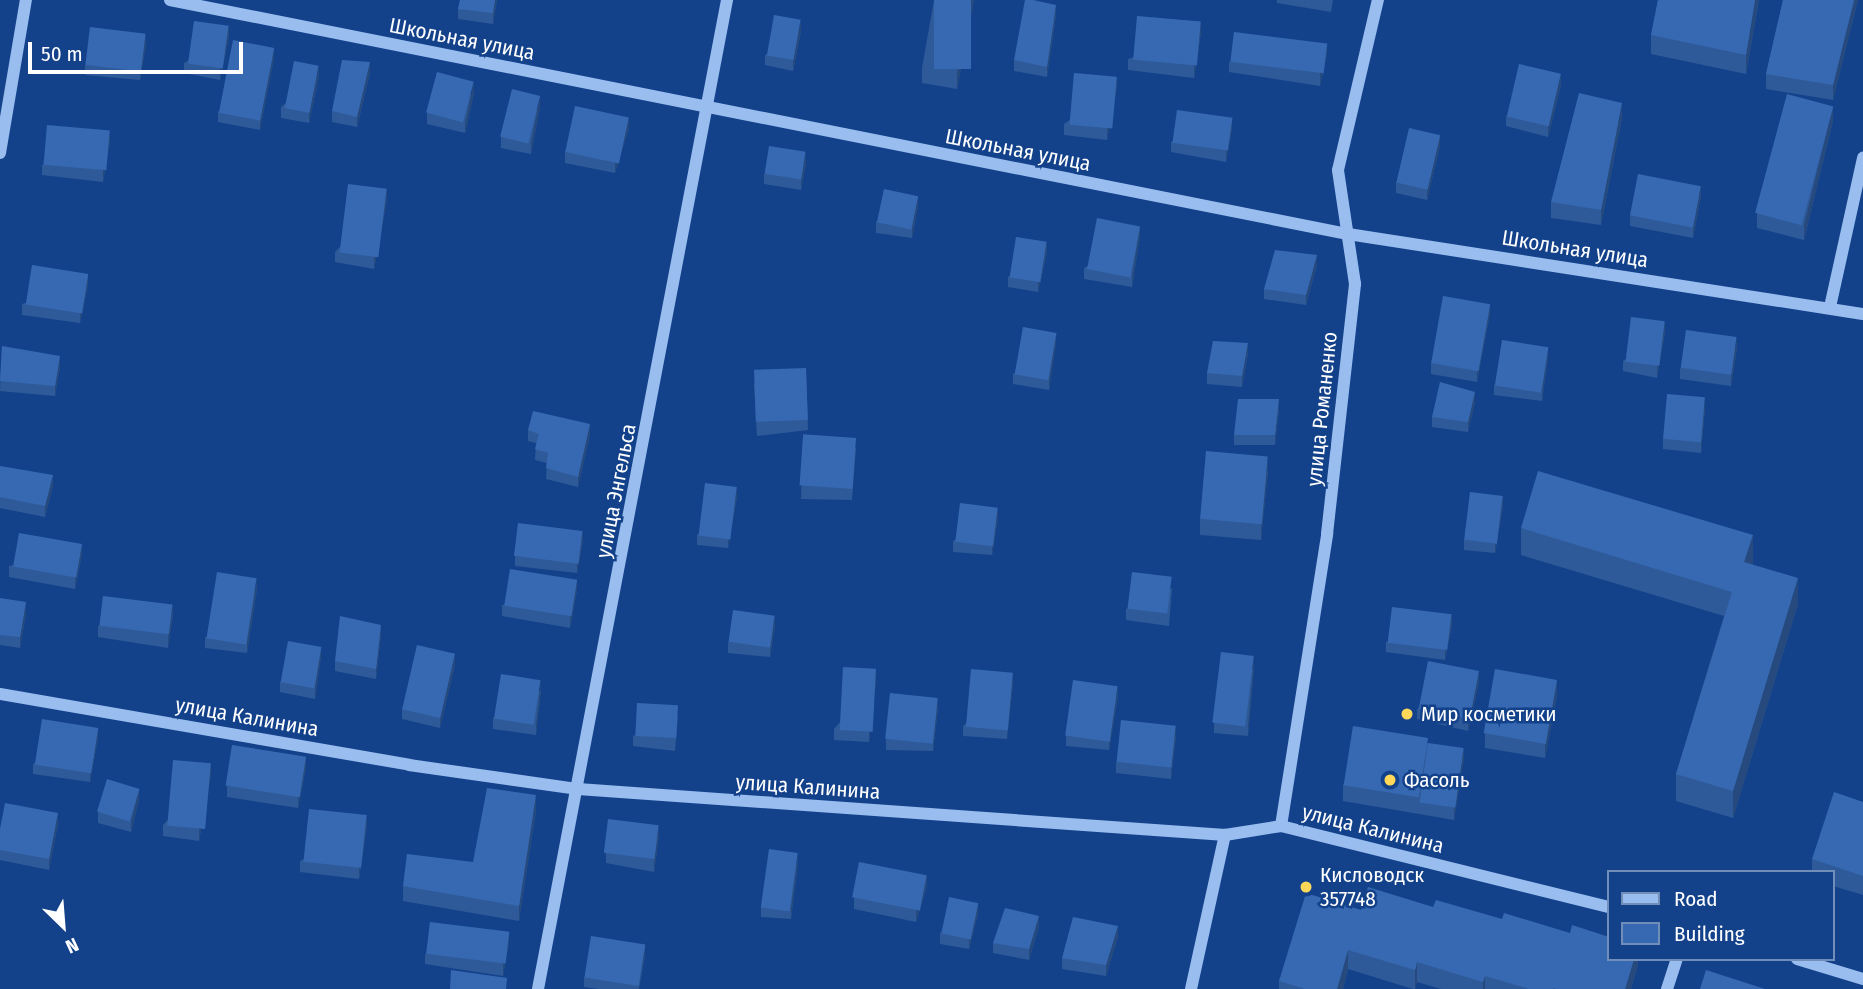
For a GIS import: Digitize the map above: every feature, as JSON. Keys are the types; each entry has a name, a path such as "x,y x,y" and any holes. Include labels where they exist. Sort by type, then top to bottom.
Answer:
{"street":[{"path":"0,153 26,0"},
{"name":"Школьная улица","path":"170,0 1348,234 1863,314"},
{"name":"улица Энгельса","path":"538,989 709,109 727,0"},
{"name":"улица Романенко","path":"1281,825 1327,534 1355,284 1338,170 1378,0"},
{"path":"1830,307 1863,158"},
{"name":"улица Калинина","path":"0,694 409,765 578,789 1225,835 1281,825 1608,907"},
{"path":"1191,989 1225,835"},
{"path":"1667,989 1676,961"},
{"path":"1804,961 1863,979"}],"building":[{"path":"460,0 495,0 493,13 458,9"},
{"path":"934,0 971,0 971,69 934,69"},
{"path":"1025,0 1056,5 1047,67 1014,60"},
{"path":"1658,0 1755,0 1746,55 1651,35"},
{"path":"1783,0 1854,0 1833,85 1766,74"},
{"path":"774,15 801,20 793,60 767,55"},
{"path":"1137,16 1201,22 1197,65 1133,60"},
{"path":"194,21 229,26 223,68 188,64"},
{"path":"90,27 146,34 141,72 85,65"},
{"path":"1234,32 1327,43 1324,73 1230,62"},
{"path":"233,40 274,48 260,121 219,113"},
{"path":"342,60 370,62 357,117 332,111"},
{"path":"294,61 319,66 309,113 285,108"},
{"path":"1519,64 1561,74 1549,126 1507,117"},
{"path":"437,72 474,82 463,122 426,113"},
{"path":"1074,73 1117,77 1112,129 1069,125"},
{"path":"512,89 540,96 528,144 500,137"},
{"path":"1579,93 1622,103 1601,210 1551,202"},
{"path":"1787,94 1833,106 1802,225 1755,213"},
{"path":"575,106 629,117 619,163 565,152"},
{"path":"1177,110 1232,118 1228,150 1172,143"},
{"path":"47,125 110,130 106,170 44,165"},
{"path":"1409,128 1440,135 1428,190 1396,183"},
{"path":"769,146 806,152 801,179 765,174"},
{"path":"1638,174 1701,186 1693,227 1630,215"},
{"path":"348,184 387,189 378,257 340,252"},
{"path":"884,189 918,196 911,230 877,222"},
{"path":"1097,218 1140,226 1130,277 1087,269"},
{"path":"1016,237 1047,242 1040,282 1010,277"},
{"path":"1275,250 1317,255 1306,295 1264,289"},
{"path":"32,265 88,274 82,313 26,305"},
{"path":"1443,296 1490,304 1478,371 1431,363"},
{"path":"1631,317 1665,321 1659,366 1626,362"},
{"path":"1023,327 1056,333 1048,380 1015,374"},
{"path":"1686,330 1737,337 1731,375 1681,368"},
{"path":"1502,340 1548,347 1541,393 1495,385"},
{"path":"1213,341 1248,343 1242,376 1207,373"},
{"path":"2,346 60,356 55,386 0,381"},
{"path":"806,368 808,420 756,422 754,370"},
{"path":"1440,382 1475,392 1468,422 1432,417"},
{"path":"1667,394 1705,397 1701,442 1663,439"},
{"path":"1238,399 1279,399 1275,435 1234,435"},
{"path":"533,411 590,424 578,477 546,468 548,453 535,449 539,434 528,430"},
{"path":"803,434 856,438 852,489 800,485"},
{"path":"1206,451 1268,456 1262,524 1200,519"},
{"path":"0,466 53,475 45,506 0,497"},
{"path":"1538,471 1753,535 1744,562 1798,578 1733,791 1676,774 1732,592 1521,528"},
{"path":"705,483 737,487 730,540 699,536"},
{"path":"1470,492 1503,496 1497,544 1464,540"},
{"path":"960,503 998,508 993,546 955,542"},
{"path":"518,523 583,531 578,564 514,556"},
{"path":"19,533 82,544 76,578 13,566"},
{"path":"510,569 577,580 571,616 504,606"},
{"path":"217,572 257,578 246,644 207,638"},
{"path":"1132,572 1172,577 1167,614 1127,609"},
{"path":"103,596 172,605 169,634 99,626"},
{"path":"0,598 26,602 20,637 0,635"},
{"path":"1392,607 1452,614 1447,650 1388,643"},
{"path":"733,610 775,616 770,648 729,642"},
{"path":"340,616 381,625 376,669 335,661"},
{"path":"288,641 321,647 314,688 281,682"},
{"path":"417,645 455,654 440,718 402,709"},
{"path":"1221,652 1254,656 1245,726 1212,722"},
{"path":"1428,661 1479,671 1470,719 1419,709"},
{"path":"843,667 876,669 873,732 840,730"},
{"path":"971,669 1013,673 1008,730 966,727"},
{"path":"1495,669 1557,680 1546,744 1484,733"},
{"path":"501,674 541,680 533,725 494,718"},
{"path":"1073,680 1118,686 1110,742 1065,735"},
{"path":"890,693 938,698 933,744 885,739"},
{"path":"637,703 678,705 676,738 635,736"},
{"path":"42,719 98,728 91,773 35,764"},
{"path":"1121,720 1176,726 1171,768 1117,762"},
{"path":"1353,726 1428,738 1419,797 1344,785"},
{"path":"1428,743 1464,748 1455,807 1420,802"},
{"path":"232,745 306,757 300,797 226,785"},
{"path":"173,760 211,763 205,829 167,826"},
{"path":"107,779 140,789 130,821 97,812"},
{"path":"487,788 536,795 519,906 403,886 407,854 473,862"},
{"path":"1834,792 1863,802 1863,876 1812,859"},
{"path":"5,803 58,813 49,859 0,850 0,829"},
{"path":"309,809 367,815 361,868 303,862"},
{"path":"608,819 659,825 654,859 604,853"},
{"path":"769,849 798,853 790,911 761,907"},
{"path":"859,862 927,875 920,911 852,897"},
{"path":"1368,887 1433,907 1436,900 1502,919 1504,913 1570,933 1572,925 1608,937 1608,961 1633,961 1625,989 1529,989 1485,976 1483,982 1417,962 1415,970 1348,950 1337,989 1305,989 1279,981 1306,893 1361,910"},
{"path":"949,897 978,903 971,939 941,933"},
{"path":"1005,908 1039,916 1029,949 993,943"},
{"path":"1073,917 1118,926 1106,965 1062,958"},
{"path":"430,922 509,932 506,964 426,954"},
{"path":"591,936 645,945 639,986 584,977"},
{"path":"451,970 507,978 506,989 450,989"},
{"path":"1706,970 1765,989 1700,989"}],"place":[{"name":"Мир косметики","path":"1407,714"},
{"name":"Фасоль","path":"1390,780"},
{"name":"Кисловодск 357748","path":"1306,887"}]}
